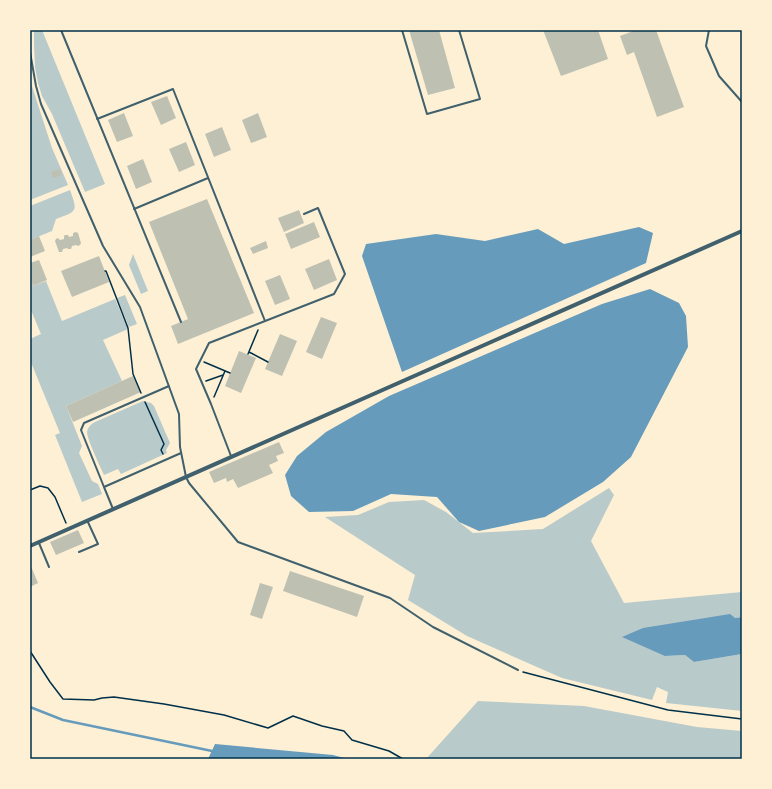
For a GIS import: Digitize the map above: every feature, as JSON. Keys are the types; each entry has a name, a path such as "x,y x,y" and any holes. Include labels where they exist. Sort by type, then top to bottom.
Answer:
{"street":[{"path":"30,546 742,231"}],"lane":[{"path":"61,30 181,322"},
{"path":"402,30 427,114 480,99 458,30"},
{"path":"709,30 706,46 718,76 742,102"},
{"path":"30,52 41,104 79,193 103,246 140,307 179,414 180,447 186,477 189,483 238,542 390,598 433,627 518,670"},
{"path":"97,119 173,89 265,321"},
{"path":"134,209 208,178"},
{"path":"231,457 196,369 209,343 334,294 345,274 318,208 304,214"},
{"path":"113,509 82,430 84,423 169,386"},
{"path":"104,487 182,453"},
{"path":"79,552 98,544 87,520"},
{"path":"38,542 49,567"}],"path":[{"path":"105,271 128,328 133,374 164,444 161,450 163,455"},
{"path":"261,323 248,353 268,362"},
{"path":"200,361 230,373"},
{"path":"211,404 225,371"},
{"path":"202,382 223,375"},
{"path":"30,490 40,486 48,488 55,498 68,529"},
{"path":"30,651 63,699 94,700 114,697 164,704 224,715 268,728 293,716 322,726 344,731 352,740 389,751 403,759"},
{"path":"518,670 668,710 742,719"}],"shaded area":[{"path":"34,30 42,30 105,184 85,192 52,114 42,96 35,67"},
{"path":"30,80 52,148 68,185 30,200"},
{"path":"70,190 75,207 74,210 56,219 52,231 30,240 30,206"},
{"path":"133,254 148,291 141,294 129,265"},
{"path":"30,278 33,286 46,281 62,321 115,299 128,329 103,340 122,381 66,406 82,446 79,453 92,481 98,484 102,494 82,502 55,435 60,433 30,360 30,339 41,334 30,308"},
{"path":"125,295 137,324 129,327 117,298"},
{"path":"143,401 151,403 154,406 170,443 166,450 167,453 121,474 118,469 104,475 89,440 87,432 88,429 95,422"},
{"path":"609,488 614,495 591,541 624,603 742,592 742,617 735,618 665,656 685,655 694,662 742,654 742,711 666,703 668,692 657,687 652,700 562,678 467,636 408,600 415,575 325,517 358,515 389,502 424,500 446,512 473,533 543,529"},
{"path":"478,701 584,706 697,727 742,731 742,759 426,759"}],"water":[{"path":"639,227 653,233 646,263 402,372 362,256 366,244 436,234 485,241 538,229 564,244"},
{"path":"650,289 679,303 686,316 688,347 631,457 603,482 545,517 479,531 459,522 437,497 391,494 353,511 309,512 291,496 285,475 297,456 326,432 389,396 602,304"},
{"path":"730,614 735,618 742,617 742,654 694,662 685,655 665,656 622,637 643,628"},
{"path":"215,744 333,755 348,759 208,759"}],"building":[{"path":"409,30 439,30 455,88 428,95"},
{"path":"543,30 598,30 608,59 561,76"},
{"path":"636,30 656,30 684,107 657,117 634,52 627,55 620,36"},
{"path":"167,96 176,118 161,125 151,102"},
{"path":"124,113 133,136 117,142 108,120"},
{"path":"258,113 267,137 251,143 242,120"},
{"path":"222,127 231,150 214,157 205,134"},
{"path":"186,142 195,165 179,172 169,149"},
{"path":"143,159 152,182 136,189 127,166"},
{"path":"60,169 62,175 53,178 51,172"},
{"path":"207,199 254,313 178,344 171,326 188,319 149,222"},
{"path":"299,210 304,223 284,232 278,218"},
{"path":"314,222 320,237 291,249 285,234"},
{"path":"73,233 78,233 81,243 80,245 72,246 71,249 63,249 62,252 59,252 55,241 56,239 64,239 65,235 68,235 69,237 73,236"},
{"path":"39,236 45,251 30,257 30,240"},
{"path":"266,241 268,248 253,254 250,248"},
{"path":"99,256 109,282 72,297 61,271"},
{"path":"329,259 337,280 314,290 305,269"},
{"path":"39,260 47,280 33,286 30,278 30,263"},
{"path":"280,275 290,299 275,305 265,281"},
{"path":"321,317 337,323 322,359 306,352"},
{"path":"280,334 297,341 282,376 265,369"},
{"path":"239,351 256,358 241,393 225,386"},
{"path":"133,376 141,392 73,422 66,406"},
{"path":"279,442 284,453 276,456 278,461 269,465 273,473 238,488 233,479 227,482 226,478 214,483 209,472"},
{"path":"78,530 84,543 56,555 50,542"},
{"path":"30,564 38,583 30,587"},
{"path":"290,571 364,596 357,617 283,591"},
{"path":"260,583 273,587 262,619 250,615"}],"waterway":[{"path":"30,707 63,720 212,751"}]}
